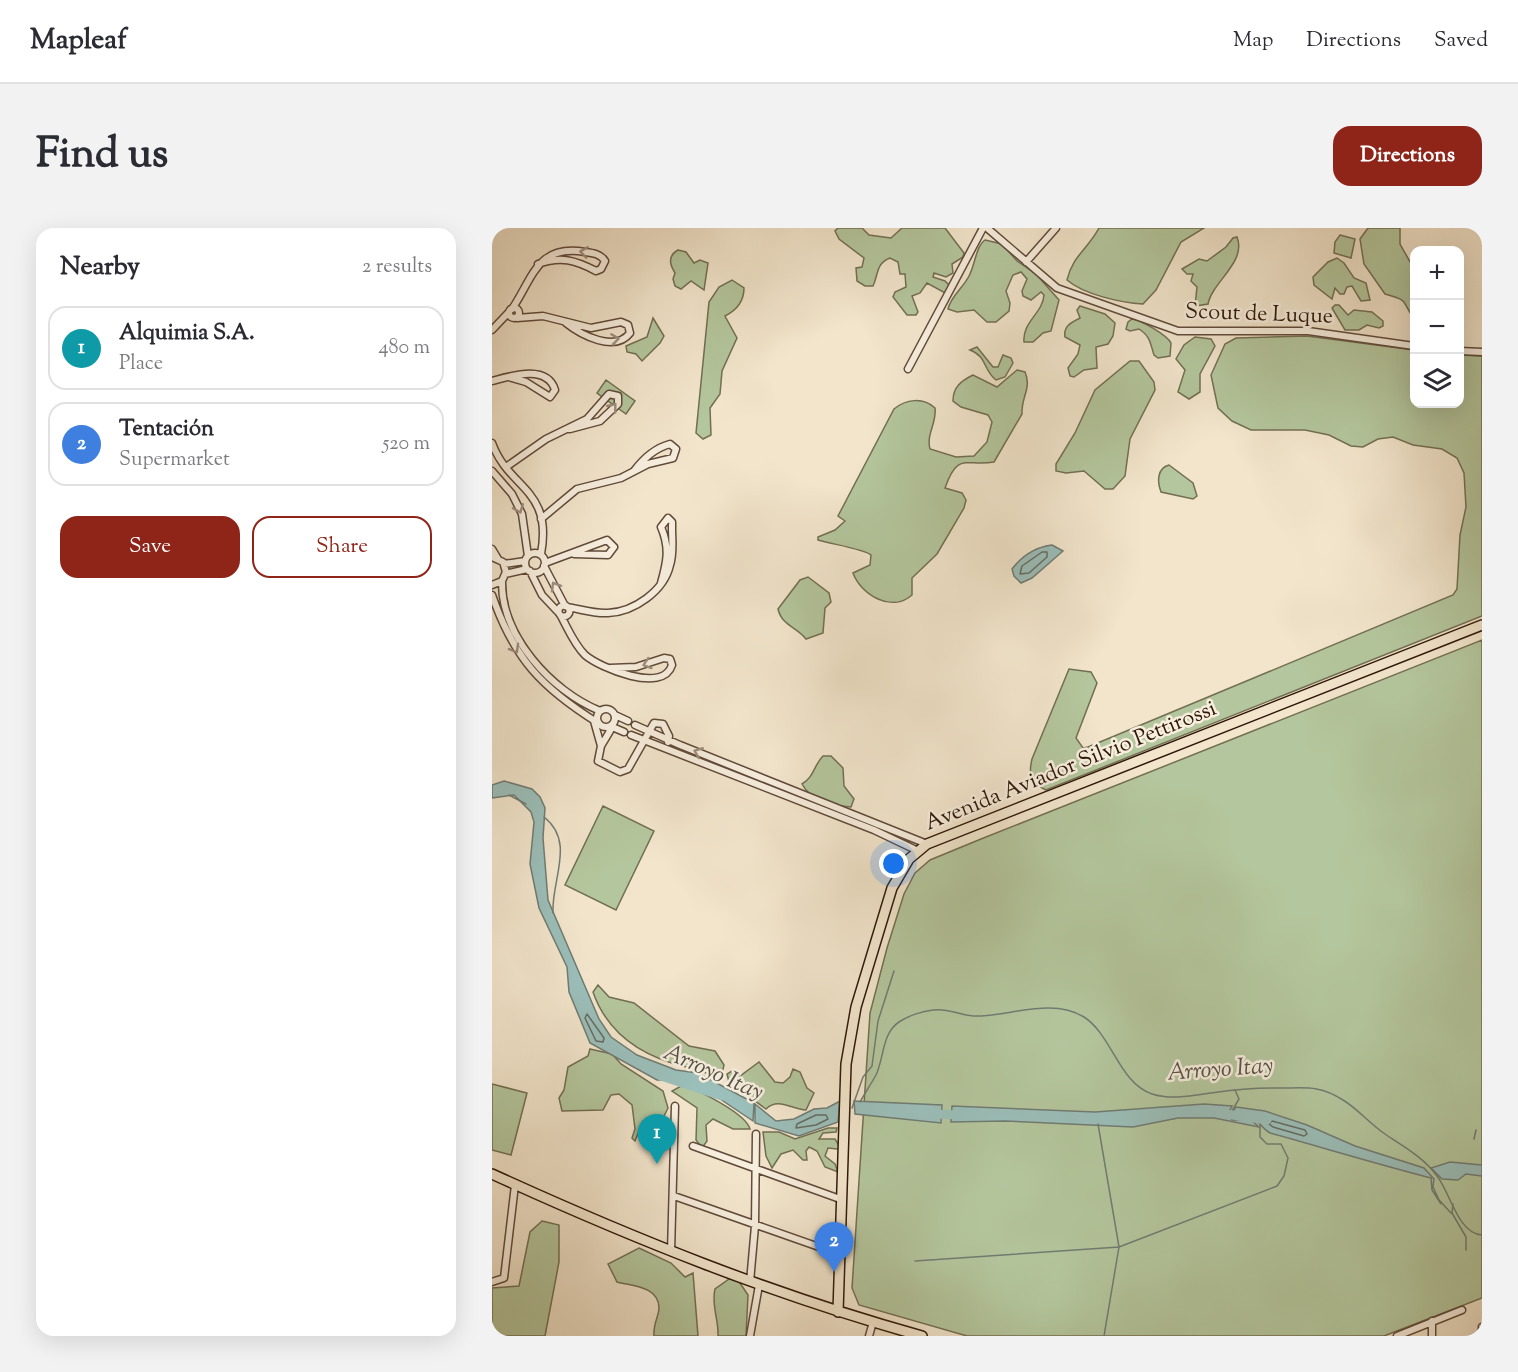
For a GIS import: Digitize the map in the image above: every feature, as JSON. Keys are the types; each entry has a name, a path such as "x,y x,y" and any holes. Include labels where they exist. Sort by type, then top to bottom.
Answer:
{"main road":[{"name":"Avenida Aviador Silvio Pettirossi","path":"838,1312 844,1094 849,1034 892,888 900,871 918,851 927,844 1482,625"},
{"path":"492,1174 671,1253 838,1312 922,1336"}],"street":[{"name":"Scout de Luque","path":"985,228 1057,288 1178,331 1308,331 1410,345"},
{"path":"908,369 985,228"},
{"path":"1026,262 1056,228"},
{"path":"492,330 515,313 518,299 538,264 547,257 573,251 597,254 605,261 601,269 596,271 564,259 551,259 538,264"},
{"path":"515,313 543,316 591,328 624,323 630,329 630,333 624,339 602,341 586,337 566,323"},
{"path":"1464,351 1482,352"},
{"path":"492,381 509,377 540,375 550,381 555,390 550,397 545,396 531,385 509,377"},
{"path":"506,467 516,463 546,439 570,429 600,421 618,405 618,396 609,394 593,414 570,429"},
{"path":"492,443 497,456 525,485 538,510 541,519 543,560 564,611 569,631 586,656 621,674 646,679 667,672 672,665 670,659 664,658 636,667 610,668"},
{"path":"541,519 578,489 612,481 673,458 676,449 670,444 664,446 645,458 634,471"},
{"path":"513,474 516,463"},
{"path":"492,471 512,494 522,514 528,570 542,595 564,611 578,609 606,614 618,612 641,602 661,583 667,574 673,552 672,522 668,518 661,527 668,547 668,560 661,583"},
{"path":"538,510 550,510"},
{"path":"492,549 495,558 504,564 526,558 533,553 543,560 574,554 607,540 614,547 608,555 574,554"},
{"path":"492,585 504,577 528,570 538,572 543,560"},
{"path":"504,564 508,613 533,659 571,696 600,711"},
{"path":"492,595 505,629 526,664 566,703 596,722 624,732"},
{"path":"602,746 596,722 600,711 607,708 615,715 647,730 918,851"},
{"path":"615,715 615,720 609,727 610,730 602,746 599,763 623,772 628,769 647,730 654,723 663,724 669,740 666,748"},
{"path":"631,735 927,844"},
{"path":"671,1253 675,1106"},
{"path":"750,1336 755,1283 756,1134"},
{"path":"693,1146 840,1198"},
{"path":"492,1282 504,1278 515,1185"},
{"path":"674,1196 839,1254"},
{"path":"1397,1336 1462,1310"},
{"path":"869,1336 873,1322"},
{"path":"1432,1322 1432,1336"},
{"path":"1482,1327 1482,1336"}],"green space":[{"path":"838,228 862,228 869,235 891,238 902,228 945,228 964,253 963,257 952,264 953,273 946,277 934,273 933,277 945,281 951,287 947,294 927,283 920,293 912,296 918,312 916,315 907,315 893,297 895,292 906,287 905,274 900,274 898,262 890,258 885,260 880,266 873,286 865,286 857,281 856,268 862,267 864,258 839,239 835,231"},
{"path":"1099,228 1204,228 1181,242 1156,290 1143,304 1103,297 1083,290 1067,280 1073,264"},
{"path":"1368,228 1400,228 1400,244 1410,262 1410,312 1402,300 1385,294 1364,264 1360,239"},
{"path":"1340,235 1355,239 1351,258 1334,253 1335,242"},
{"path":"1237,237 1239,246 1233,263 1208,304 1195,306 1197,287 1191,281 1193,274 1187,274 1182,269 1199,259 1207,261"},
{"path":"985,240 1002,244 1017,261 1036,274 1059,300 1051,331 1043,333 1033,342 1024,342 1024,335 1044,295 1041,292 1031,300 1023,296 1022,291 1027,279 1021,272 1013,275 1006,291 1010,303 1009,311 996,322 987,322 974,310 957,312 948,309 969,276"},
{"path":"678,250 686,252 694,263 700,260 708,263 704,290 691,281 681,289 675,286 673,279 675,273 670,261 672,255"},
{"path":"1337,258 1344,263 1354,278 1366,283 1370,300 1361,301 1352,286 1347,287 1344,294 1340,294 1335,288 1332,299 1314,285 1313,277 1328,262"},
{"path":"732,280 744,288 739,305 725,316 737,338 722,371 720,394 710,408 711,435 703,439 696,433 709,302 719,287"},
{"path":"1339,305 1348,315 1354,310 1372,312 1383,321 1383,326 1379,328 1367,325 1359,330 1345,330 1332,308"},
{"path":"1080,306 1105,314 1115,323 1113,336 1108,344 1096,347 1097,368 1084,370 1074,377 1070,376 1068,368 1078,354 1080,345 1065,337 1065,330 1080,318 1077,310"},
{"path":"653,318 664,336 642,361 636,354 627,352 626,346 647,337"},
{"path":"1132,319 1153,328 1169,340 1171,343 1170,356 1158,358 1154,355 1150,341 1143,332 1139,329 1130,331 1126,329 1128,322"},
{"path":"1307,336 1410,349 1410,408 1464,408 1464,355 1482,356 1482,616 1046,790 1032,778 1030,770 1032,759 1069,669 1091,672 1097,683 1076,738 1083,748 1453,595 1457,589 1460,535 1466,507 1464,473 1457,458 1442,449 1413,445 1393,437 1378,439 1363,447 1351,446 1329,435 1305,430 1251,430 1232,421 1218,408 1211,375 1225,344 1236,338"},
{"path":"1195,337 1211,339 1215,346 1200,374 1200,392 1189,399 1178,392 1185,370 1176,359 1184,345"},
{"path":"977,347 993,367 998,367 1003,355 1011,358 1013,363 1005,377 996,380 992,376 982,359 970,350"},
{"path":"1130,361 1139,361 1154,382 1155,390 1130,439 1125,476 1113,489 1105,489 1084,471 1066,473 1056,471 1056,464 1075,433 1095,390"},
{"path":"1017,370 1025,372 1027,378 1022,414 994,462 964,463 954,469 945,488 962,493 966,500 964,508 937,554 912,578 912,595 904,600 887,602 870,594 857,581 853,573 870,565 871,555 818,540 818,537 835,530 845,521 838,516 894,409 909,401 930,404 935,408 935,413 929,438 930,449 956,457 974,456 987,442 992,422 988,415 961,407 953,401 956,388 973,375 997,387"},
{"path":"606,380 635,401 626,414 597,393"},
{"path":"1169,465 1193,483 1197,496 1193,499 1161,492 1160,472"},
{"path":"808,577 829,593 831,602 825,608 823,633 806,639 786,623 778,609 800,580"},
{"path":"1482,640 1482,1298 1384,1336 967,1336 859,1305 852,1288 870,1013 904,894 915,873 930,860 981,839"},
{"path":"823,756 831,756 843,768 844,786 854,799 851,807 830,804 817,798 802,784 809,778"},
{"path":"603,806 654,831 616,910 565,885"},
{"path":"598,985 609,997 634,1003 689,1046 715,1051 724,1065 722,1074 708,1073 671,1063 629,1042 608,1020 600,1007 593,992"},
{"path":"590,1049 612,1054 621,1064 663,1091 668,1108 664,1116 643,1121 635,1141 632,1138 635,1129 632,1105 619,1094 611,1095 603,1110 562,1111 559,1098 564,1090 568,1067 588,1056"},
{"path":"759,1062 775,1082 783,1083 790,1077 793,1069 800,1072 807,1088 814,1093 806,1110 780,1104 766,1109 729,1082 727,1074 732,1071 740,1076"},
{"path":"492,1084 527,1093 511,1155 492,1150"},
{"path":"681,1086 698,1091 731,1109 747,1123 750,1129 733,1129 713,1119 706,1125 707,1141 702,1148 696,1140 697,1108 672,1091"},
{"path":"828,1128 837,1128 836,1132 823,1133 819,1139 835,1139 840,1147 828,1148 825,1156 835,1164 838,1172 825,1167 817,1151 809,1147 806,1151 807,1160 803,1160 793,1150 781,1154 772,1168 766,1156 763,1132 779,1132 795,1139"},
{"path":"542,1221 559,1225 559,1262 545,1336 492,1336 492,1288 519,1286 530,1232"},
{"path":"639,1248 671,1263 685,1277 693,1273 698,1336 654,1336 659,1308 654,1295 643,1288 617,1282 608,1264"},
{"path":"729,1279 738,1280 748,1295 746,1336 718,1336 715,1289"}],"water":[{"path":"1052,545 1063,551 1032,578 1021,583 1014,576 1012,569 1020,560 1035,550"},
{"path":"504,781 532,789 540,797 545,808 543,838 548,900 599,1019 611,1037 637,1055 676,1070 698,1073 754,1103 753,1121 702,1087 684,1080 657,1080 590,1043 569,992 567,967 539,908 530,864 534,822 531,812 514,795 492,798 492,785"},
{"path":"840,1101 838,1122 799,1136 755,1123 755,1104 776,1121 794,1119 814,1109 827,1108"},
{"path":"854,1101 942,1105 941,1123 855,1114"},
{"path":"1204,1104 1232,1106 1228,1114 1232,1120 1250,1119 1259,1127 1214,1118 1178,1118 1133,1127 1005,1121 951,1122 952,1106 1095,1112"},
{"path":"1236,1107 1265,1111 1307,1125 1355,1146 1424,1168 1434,1179 1433,1187 1441,1204 1432,1190 1431,1178 1270,1133 1253,1117 1235,1118 1231,1114"},
{"path":"1450,1162 1482,1165 1482,1176 1466,1174 1458,1180 1442,1179 1431,1168"}],"waterway":[{"name":"Arroyo Itay","path":"509,795 526,804"},
{"name":"Arroyo Itay","path":"544,817 559,838 560,862 553,913"},
{"path":"852,1108 863,1077 872,1066 878,1021 894,971"},
{"name":"Arroyo Itay","path":"860,1102 879,1068 889,1033 899,1022 911,1016 924,1011 938,1010 973,1016 1044,1008 1071,1011 1094,1025 1131,1080 1152,1094 1181,1097 1242,1089 1301,1088 1317,1089 1334,1095 1426,1163 1442,1183 1455,1211 1467,1228 1482,1235"},
{"name":"Arroyo Itay","path":"661,1076 722,1096"},
{"path":"1104,1336 1119,1247 1277,1186 1284,1176 1288,1158 1281,1144 1267,1144 1260,1137 1260,1124 1249,1116 1234,1120 1230,1114 1239,1099 1235,1090"},
{"name":"Arroyo Itay","path":"1219,1113 1267,1120"},
{"name":"Arroyo Itay","path":"929,1114 963,1115"},
{"path":"915,1261 1119,1247 1098,1124"},
{"path":"1474,1139 1476,1130"},
{"path":"1440,1201 1451,1213"},
{"path":"1453,1204 1452,1213 1466,1237 1466,1250"}],"place":[{"name":"Alquimia S.A.","path":"657,1164"},
{"name":"Tentación","path":"834,1272"}]}
